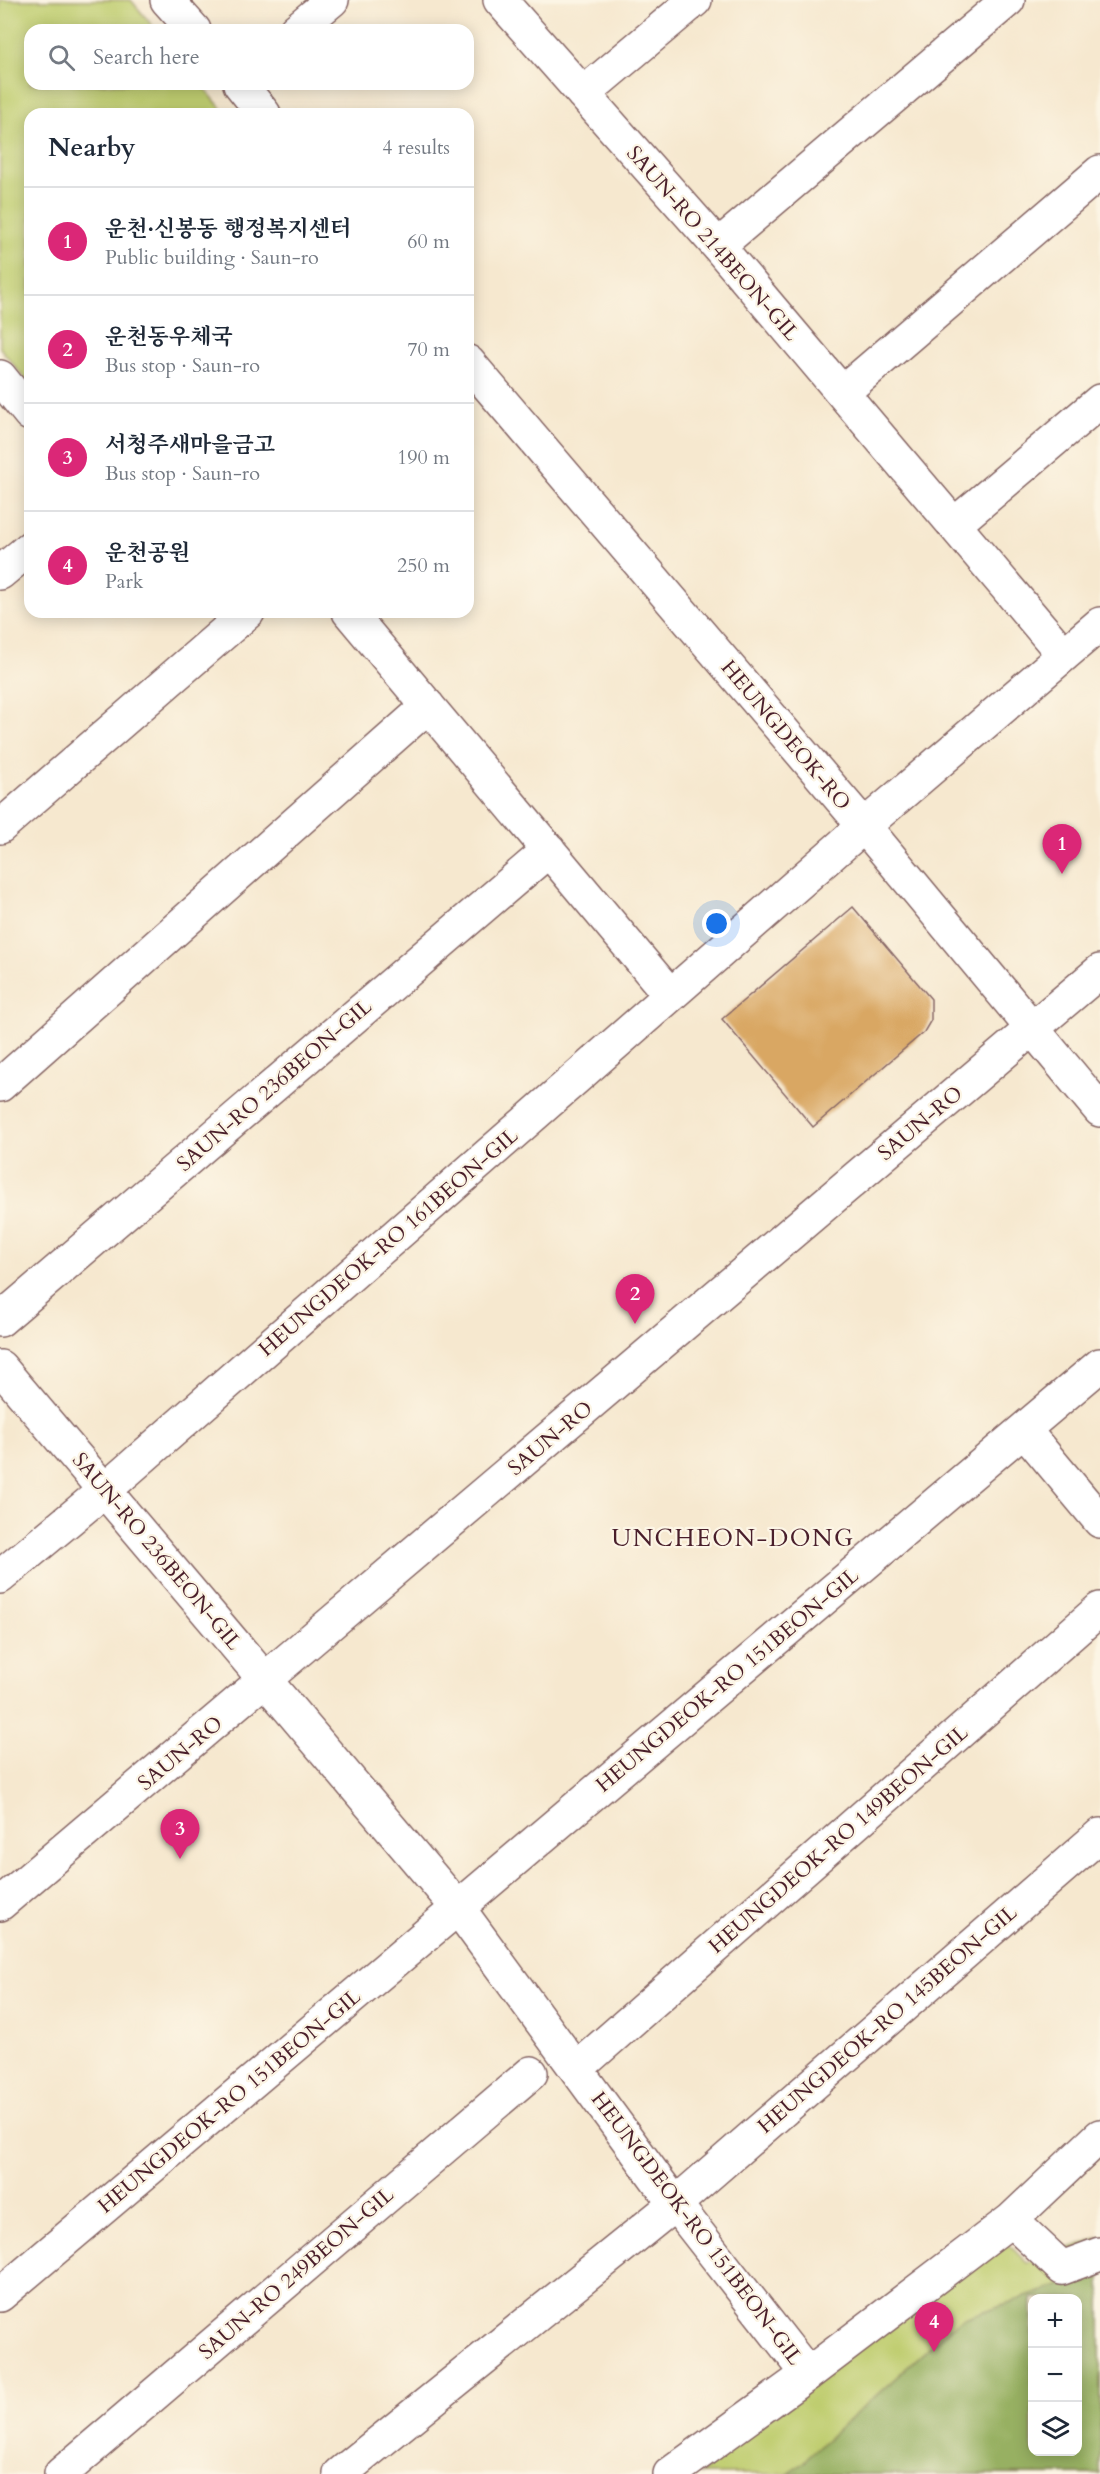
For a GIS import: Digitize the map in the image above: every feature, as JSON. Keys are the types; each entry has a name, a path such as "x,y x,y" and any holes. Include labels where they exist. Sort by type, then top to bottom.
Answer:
{"street":[{"path":"168,0 189,24"},
{"path":"303,24 332,0"},
{"name":"SAUN-RO 214BEON-GIL","path":"500,0 718,246 1064,655"},
{"path":"583,94 695,0"},
{"path":"718,246 1008,0"},
{"path":"245,90 259,108"},
{"path":"843,392 1100,172"},
{"name":"HEUNGDEOK-RO","path":"474,369 864,826 1100,1110"},
{"path":"0,377 24,407"},
{"path":"955,524 1100,401"},
{"path":"0,573 24,553"},
{"path":"0,827 241,618"},
{"path":"354,618 670,995"},
{"name":"HEUNGDEOK-RO 161BEON-GIL","path":"0,1577 105,1490 864,826 1100,624"},
{"path":"0,1085 428,706"},
{"name":"SAUN-RO 236BEON-GIL","path":"0,1320 549,850"},
{"name":"SAUN-RO","path":"0,1905 1100,971"},
{"name":"HEUNGDEOK-RO 151BEON-GIL","path":"0,2295 1100,1365"},
{"name":"SAUN-RO 236BEON-GIL","path":"0,1367 458,1908"},
{"path":"1024,1430 1100,1521"},
{"name":"HEUNGDEOK-RO 149BEON-GIL","path":"576,2069 1100,1609"},
{"name":"HEUNGDEOK-RO 145BEON-GIL","path":"675,2204 1100,1835"},
{"name":"HEUNGDEOK-RO 151BEON-GIL","path":"458,1908 675,2204 808,2374"},
{"name":"SAUN-RO 249BEON-GIL","path":"61,2474 531,2073"},
{"path":"670,2474 808,2374 1011,2220 1100,2136"},
{"path":"340,2474 675,2204"},
{"path":"1011,2220 1062,2268 1100,2254"}],"green space":[{"path":"0,0 131,0 151,24 24,24 24,90 206,90 221,108 24,108 24,378 0,348"},
{"path":"980,2230 999,2235 1027,2263 1100,2237 1100,2474 700,2474 832,2365 838,2339 963,2234"},
{"path":"1100,2272 1100,2474 789,2474 961,2319 1028,2296 1028,2456 1082,2456 1082,2294 1035,2294"}],"building":[{"path":"853,907 931,999 931,1020 924,1032 813,1127 722,1019"}],"place":[{"name":"운천·신봉동 행정복지센터","path":"1062,874"},
{"name":"운천동우체국","path":"635,1324"},
{"name":"서청주새마을금고","path":"180,1859"},
{"name":"운천공원","path":"934,2352"}],"district":[{"name":"UNCHEON-DONG","path":"733,1538"}]}
